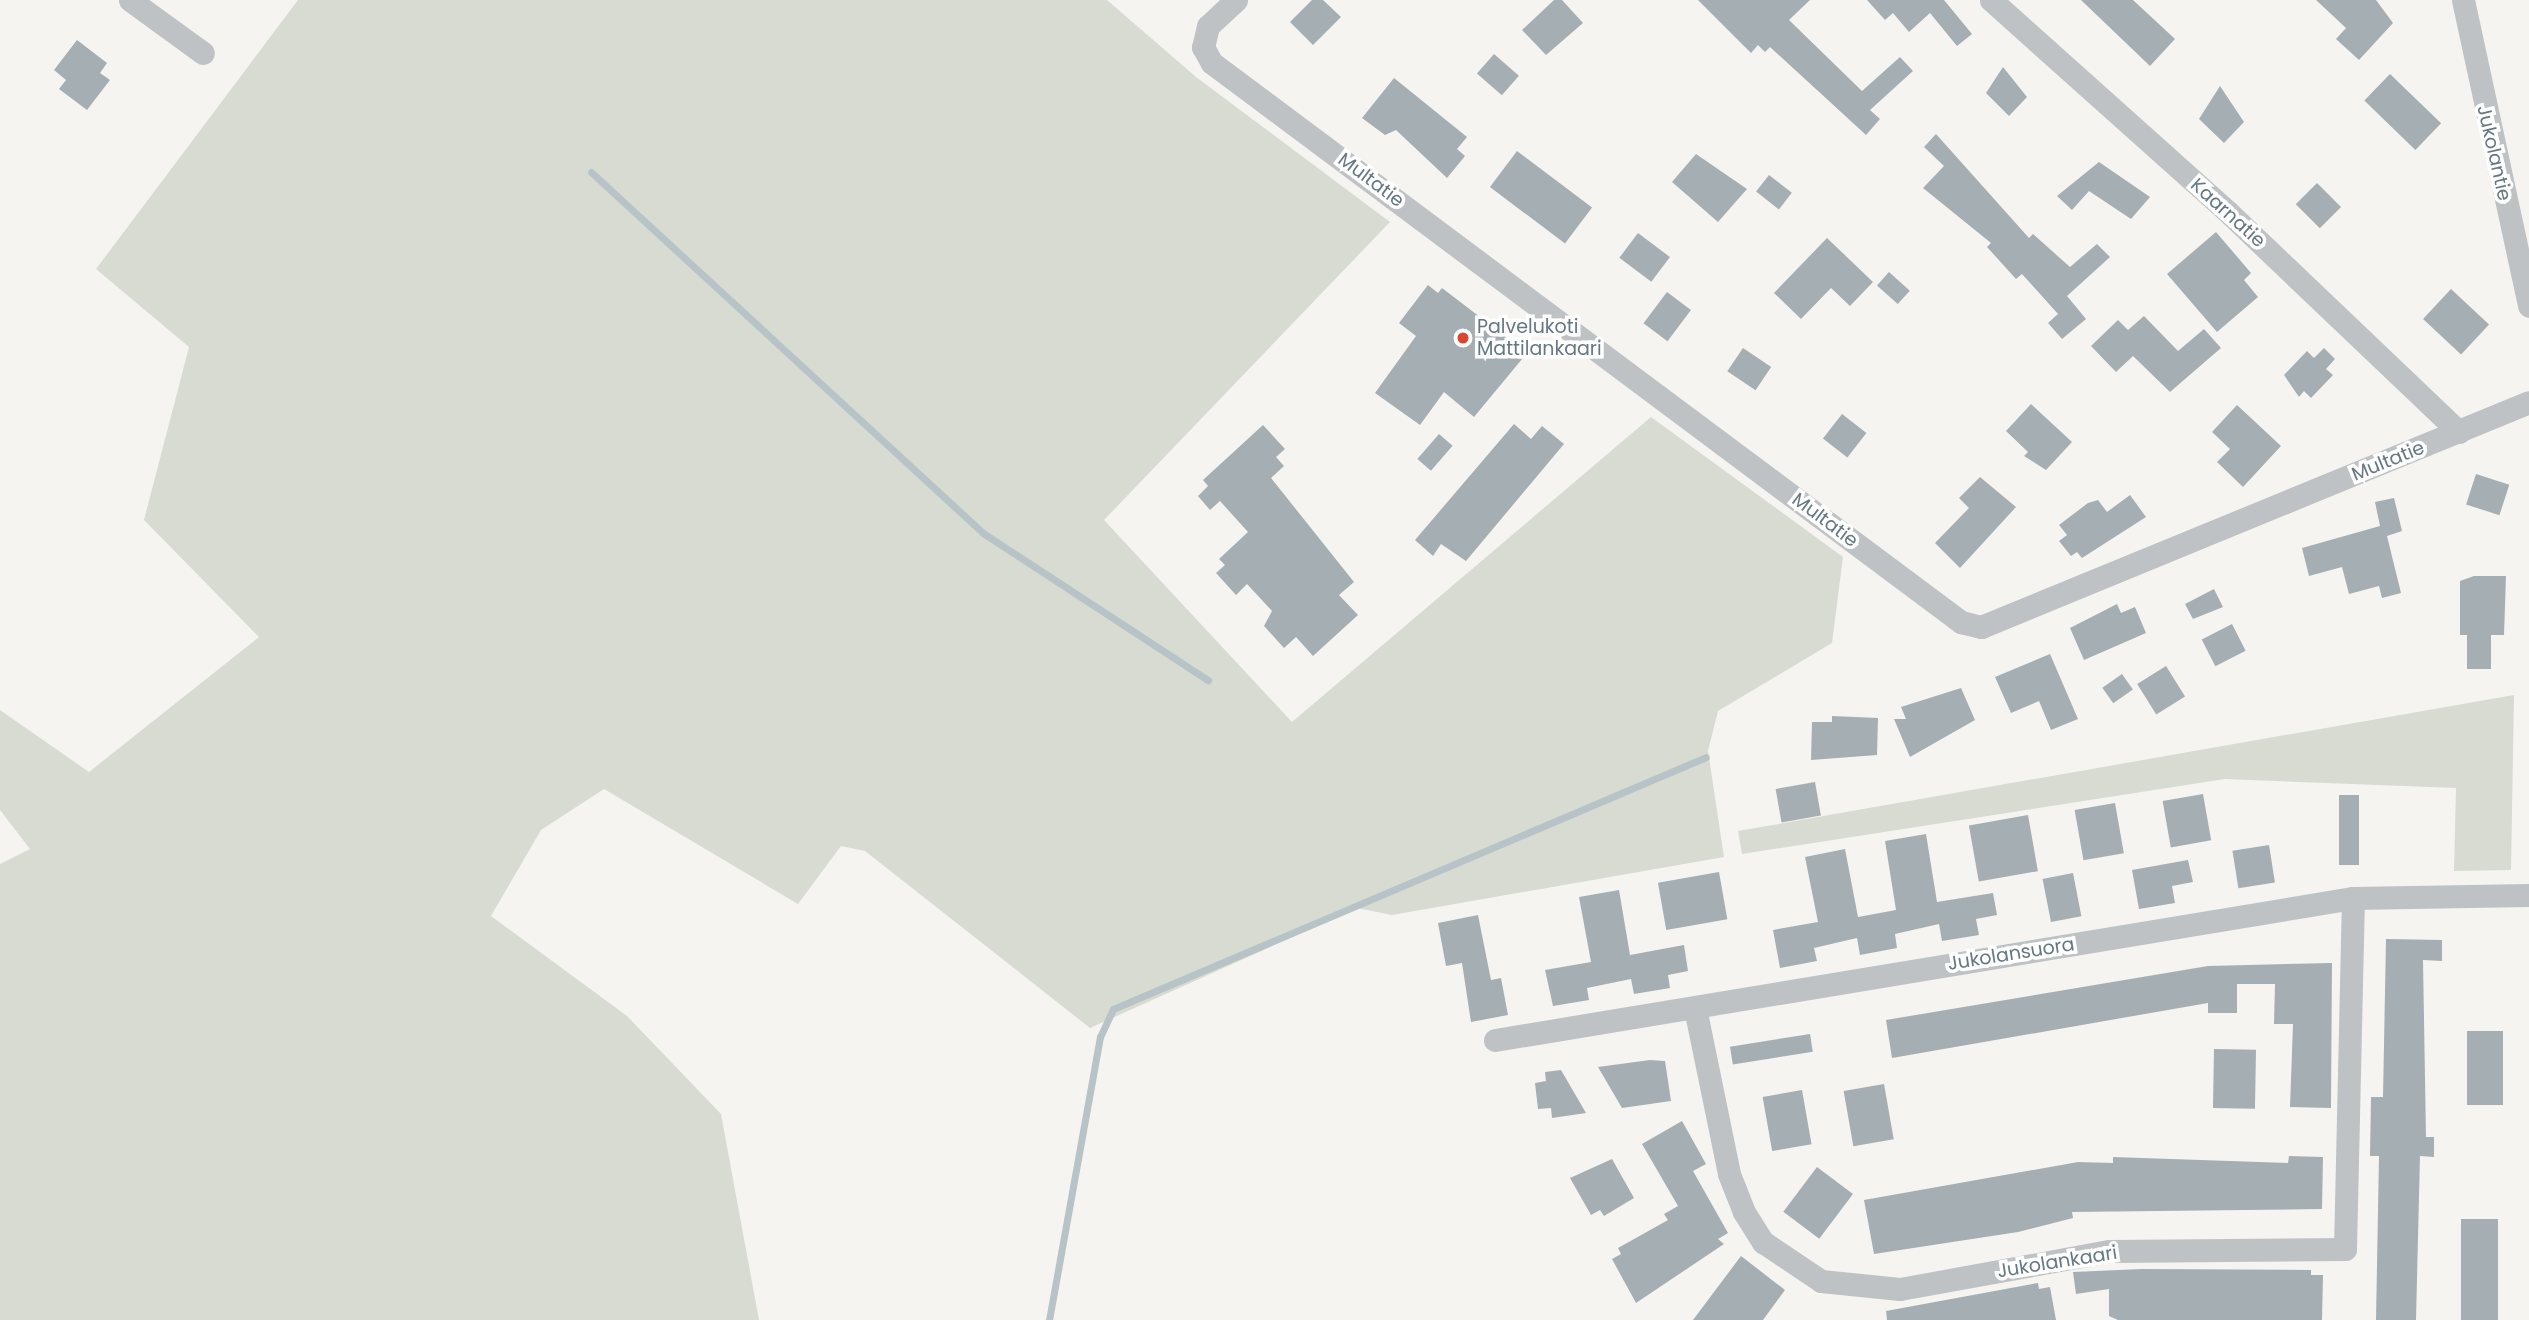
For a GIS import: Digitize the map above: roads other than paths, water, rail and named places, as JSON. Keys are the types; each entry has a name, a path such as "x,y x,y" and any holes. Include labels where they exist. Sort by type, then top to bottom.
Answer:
{"street":[{"path":"130,0 203,53"},
{"name":"Multatie","path":"1236,0 1209,26 1203,47 1212,63 1961,622 1981,627 2529,402"},
{"name":"Kaarnatie","path":"1991,0 2228,212 2459,432"},
{"name":"Jukolantie","path":"2463,0 2529,306"},
{"name":"Jukolansuora","path":"1495,1040 2353,898 2529,895"},
{"name":"Jukolankaari","path":"1695,1008 1729,1174 1744,1212 1763,1242 1821,1282 1900,1289 2110,1251 2345,1249 2353,898"}],"waterway":[{"path":"591,172 983,533 1208,680"},
{"path":"1049,1320 1100,1037 1113,1009 1706,757"}],"place":[{"name":"Palvelukoti Mattilankaari","path":"1463,338"}]}
